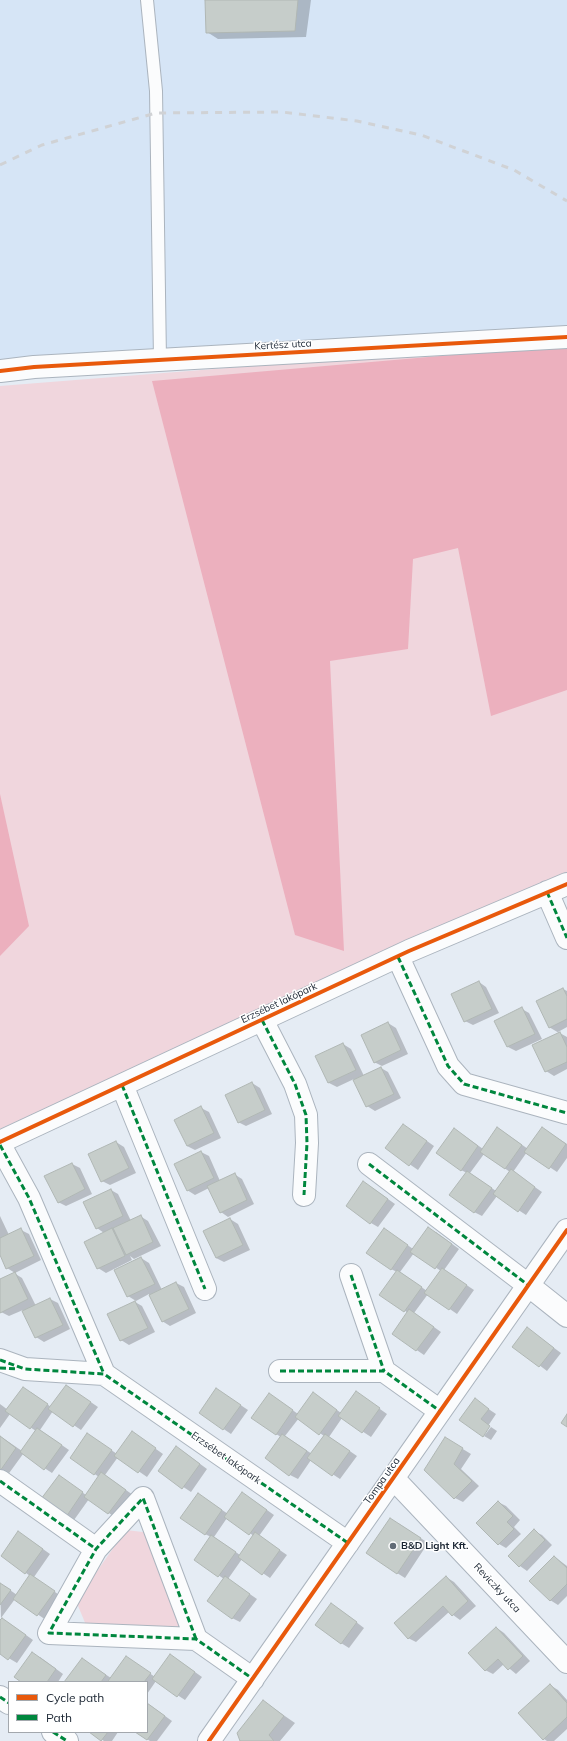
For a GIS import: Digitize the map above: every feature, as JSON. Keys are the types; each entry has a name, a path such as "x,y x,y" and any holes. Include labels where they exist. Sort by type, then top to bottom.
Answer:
{"street":[{"name":"Kertész utca","path":"0,371 160,360 567,337"},
{"path":"557,888 567,938"},
{"name":"Erzsébet lakópark","path":"348,1543 104,1374 29,1198 0,1144 122,1085 398,957 557,888"},
{"path":"398,957 448,1066 464,1084 567,1113"},
{"name":"Erzsébet lakópark","path":"262,1020 294,1084 306,1115 307,1143 304,1195"},
{"path":"122,1085 205,1289"},
{"path":"369,1164 567,1316"},
{"name":"Tompa utca","path":"210,1741 567,1230"},
{"path":"350,1275 384,1371 440,1411"},
{"path":"0,1360 24,1369"},
{"path":"0,1368 104,1374"},
{"path":"280,1371 384,1371"},
{"name":"Reviczky utca","path":"393,1478 567,1662"},
{"path":"0,1481 96,1549"},
{"path":"196,1639 143,1498 96,1549 49,1633 196,1639 252,1679"},
{"path":"55,1733 67,1741"}],"lane":[{"path":"147,0 156,91 160,360"}],"shaded area":[{"path":"0,0 567,0 567,334 0,360"},
{"path":"567,341 567,875 0,1129 0,386"},
{"path":"567,345 567,690 491,716 458,548 413,559 408,649 330,661 344,951 295,935 152,381"},
{"path":"0,794 29,926 0,956"},
{"path":"126,1530 151,1533 184,1627 86,1625 76,1601"}],"building":[{"path":"205,0 298,0 295,31 206,33"},
{"path":"479,981 492,1009 464,1022 451,994"},
{"path":"563,988 567,996 567,1019 549,1028 536,1001"},
{"path":"522,1007 535,1034 507,1047 494,1021"},
{"path":"388,1022 401,1050 374,1063 361,1035"},
{"path":"560,1032 567,1047 567,1062 545,1072 532,1045"},
{"path":"343,1043 356,1070 328,1083 315,1056"},
{"path":"381,1067 394,1094 366,1107 353,1080"},
{"path":"252,1082 265,1110 238,1123 225,1095"},
{"path":"201,1106 214,1133 187,1146 174,1120"},
{"path":"403,1124 427,1141 409,1166 385,1148"},
{"path":"497,1127 522,1145 505,1169 480,1152"},
{"path":"542,1127 566,1144 549,1169 524,1152"},
{"path":"454,1128 478,1146 461,1171 436,1153"},
{"path":"116,1141 129,1168 101,1182 88,1154"},
{"path":"201,1151 214,1178 187,1191 174,1164"},
{"path":"72,1163 85,1189 58,1203 44,1176"},
{"path":"511,1169 535,1187 518,1212 493,1194"},
{"path":"467,1171 492,1188 474,1213 449,1195"},
{"path":"235,1173 247,1200 220,1213 207,1186"},
{"path":"363,1181 388,1199 370,1224 346,1206"},
{"path":"111,1189 123,1216 96,1229 83,1202"},
{"path":"141,1215 153,1242 126,1255 113,1228"},
{"path":"230,1218 243,1245 216,1258 203,1231"},
{"path":"428,1227 452,1244 435,1269 410,1252"},
{"path":"21,1228 34,1256 6,1269 0,1255 0,1238"},
{"path":"112,1228 125,1256 97,1269 84,1242"},
{"path":"384,1228 408,1245 391,1270 366,1253"},
{"path":"141,1257 155,1284 127,1297 114,1270"},
{"path":"442,1268 467,1285 449,1310 424,1293"},
{"path":"397,1270 422,1287 404,1312 379,1295"},
{"path":"15,1272 28,1299 0,1313 0,1279"},
{"path":"176,1282 189,1309 162,1322 149,1295"},
{"path":"50,1298 63,1325 35,1338 22,1311"},
{"path":"135,1301 148,1328 120,1341 107,1314"},
{"path":"409,1309 434,1327 416,1351 392,1334"},
{"path":"527,1327 554,1348 539,1367 512,1347"},
{"path":"66,1385 91,1402 73,1427 48,1409"},
{"path":"23,1387 48,1404 30,1429 5,1411"},
{"path":"216,1388 241,1405 223,1430 199,1413"},
{"path":"356,1391 380,1408 362,1433 338,1416"},
{"path":"313,1392 337,1410 319,1435 295,1417"},
{"path":"269,1393 293,1410 276,1435 251,1418"},
{"path":"475,1398 489,1409 481,1419 490,1426 483,1437 459,1420"},
{"path":"567,1414 567,1427 561,1423"},
{"path":"37,1428 62,1445 44,1470 20,1452"},
{"path":"132,1431 156,1448 138,1473 114,1456"},
{"path":"87,1433 112,1450 94,1475 70,1458"},
{"path":"282,1434 307,1451 289,1476 265,1458"},
{"path":"325,1434 350,1451 332,1476 307,1458"},
{"path":"0,1436 16,1448 0,1471"},
{"path":"445,1437 463,1448 454,1464 472,1481 454,1499 424,1470"},
{"path":"176,1446 200,1464 182,1489 158,1471"},
{"path":"101,1472 126,1490 108,1514 84,1497"},
{"path":"59,1475 83,1492 66,1517 41,1499"},
{"path":"242,1492 267,1510 249,1535 224,1517"},
{"path":"198,1493 222,1510 205,1535 180,1518"},
{"path":"498,1501 513,1516 507,1522 514,1529 498,1545 476,1523"},
{"name":"B&D Light Kft.","path":"390,1518 421,1538 397,1574 366,1553"},
{"path":"534,1529 545,1540 519,1567 508,1556"},
{"path":"18,1531 43,1549 25,1574 1,1556"},
{"path":"255,1532 280,1550 262,1575 238,1557"},
{"path":"211,1535 236,1552 218,1577 194,1560"},
{"path":"554,1556 567,1568 567,1584 550,1601 529,1581"},
{"path":"30,1574 55,1591 37,1616 13,1599"},
{"path":"225,1576 250,1594 232,1619 207,1601"},
{"path":"446,1576 468,1601 452,1616 443,1606 408,1639 394,1623"},
{"path":"0,1583 11,1590 0,1605"},
{"path":"331,1603 357,1622 341,1644 315,1625"},
{"path":"2,1618 26,1635 8,1660 0,1654 0,1620"},
{"path":"496,1627 523,1656 508,1670 498,1659 485,1671 468,1653"},
{"path":"32,1652 56,1669 48,1681 20,1681 14,1677"},
{"path":"170,1654 195,1672 177,1697 152,1679"},
{"path":"126,1656 151,1673 145,1681 108,1681"},
{"path":"82,1658 106,1675 102,1681 65,1681"},
{"path":"550,1684 567,1703 567,1717 543,1740 518,1713"},
{"path":"263,1700 284,1716 269,1735 274,1741 240,1741 237,1733"},
{"path":"148,1704 165,1716 147,1740 136,1733 148,1733"},
{"path":"90,1733 107,1733 101,1741"}],"railway":[{"path":"0,165 42,145 156,113 282,112 357,121 421,135 514,170 567,201"}],"marked path":[{"path":"547,892 567,938"},
{"path":"398,957 448,1066 464,1084 567,1113"},
{"path":"262,1020 295,1084 306,1115 307,1143 304,1195"},
{"path":"122,1085 205,1289"},
{"path":"0,1145 29,1198 104,1374"},
{"path":"369,1164 528,1285"},
{"path":"351,1275 384,1371"},
{"path":"0,1360 25,1369 104,1374 348,1543"},
{"path":"0,1368 18,1369"},
{"path":"280,1371 384,1371 440,1411"},
{"path":"0,1481 96,1549"},
{"path":"196,1639 143,1498 96,1549 49,1633 196,1639 253,1679"},
{"path":"0,1697 8,1702"},
{"path":"55,1733 67,1741"}],"cycle path":[{"path":"0,371 34,367 567,337"},
{"path":"0,1142 409,951 567,884"},
{"path":"209,1741 567,1230"}],"place":[{"name":"B&D Light Kft.","path":"393,1546"}]}
